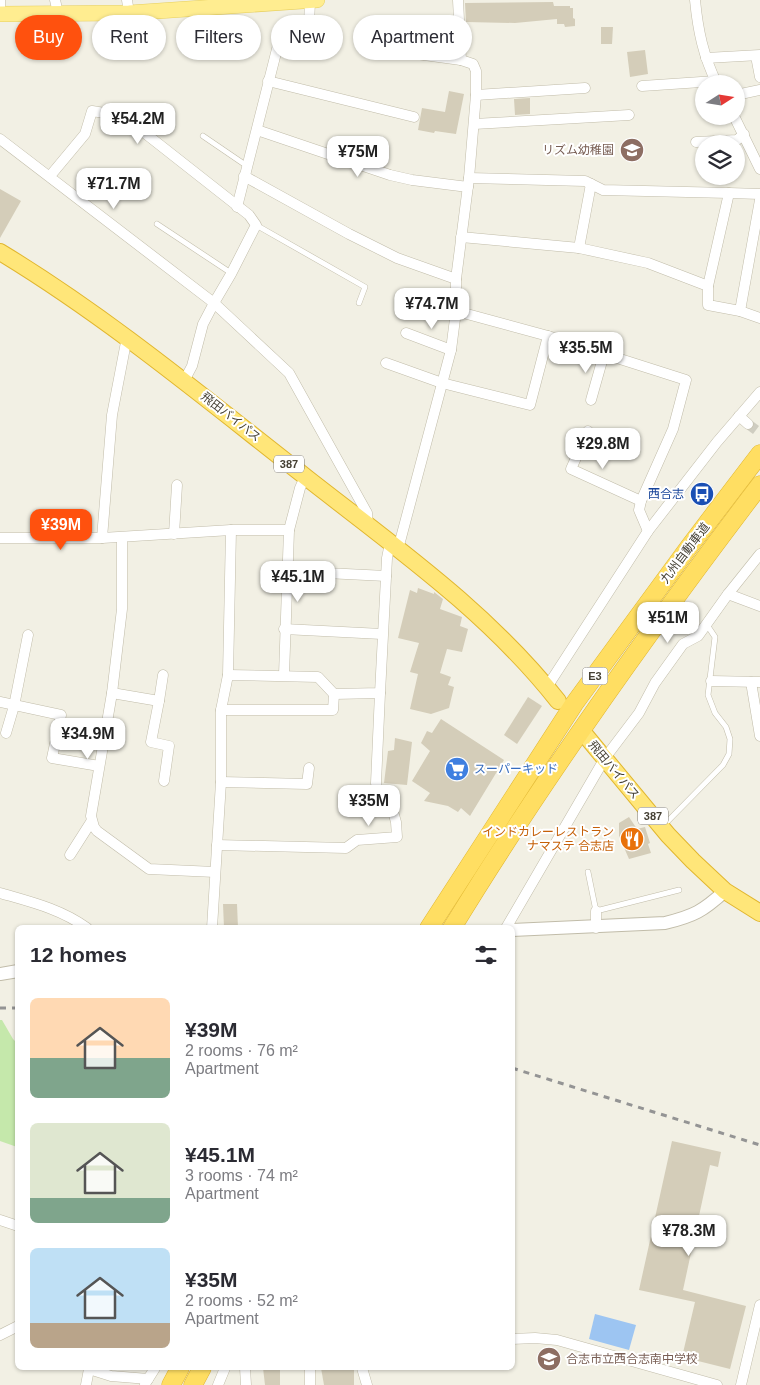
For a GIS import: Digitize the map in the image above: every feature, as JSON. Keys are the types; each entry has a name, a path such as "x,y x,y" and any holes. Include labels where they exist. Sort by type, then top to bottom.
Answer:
{"highway":[{"name":"飛田バイパス","path":"0,252 32,271 126,337 436,578 504,640 558,701"},
{"name":"九州自動車道","path":"430,925 574,704 760,454"},
{"name":"九州自動車道","path":"454,925 543,785 651,630 760,485"},
{"name":"飛田バイパス","path":"586,736 662,828 724,891"},
{"name":"387","path":"724,891 760,913"},
{"path":"172,1385 179,1370"},
{"path":"193,1385 201,1370"}],"main road":[{"path":"0,14 57,7 317,0"}],"street":[{"path":"0,0 0,14"},
{"path":"238,207 268,81 280,41 284,36 306,30 309,26 310,0"},
{"path":"458,0 459,15"},
{"path":"695,0 698,31 713,75"},
{"path":"706,58 758,56 760,77"},
{"path":"217,845 346,848 357,840 397,837 394,815 378,793 376,783 386,576 451,350 456,311 456,279 469,183 476,95 476,71 473,64 461,60"},
{"path":"268,81 414,118"},
{"path":"642,86 695,83"},
{"path":"476,95 585,88"},
{"path":"745,93 760,90"},
{"path":"50,176 85,134 92,111 117,115 132,123 249,215 256,225 203,324 192,366 184,381"},
{"path":"474,124 629,115"},
{"path":"739,125 760,169"},
{"path":"257,130 390,175 412,180 469,183 585,181 603,190 760,194"},
{"path":"0,139 214,303 289,373 367,513 368,525"},
{"path":"246,171 349,234 389,254 456,279"},
{"path":"579,248 591,184"},
{"path":"729,193 708,286 708,305 740,311 760,318"},
{"path":"740,311 760,200"},
{"path":"461,238 579,248 648,263 708,286"},
{"path":"456,311 548,336 686,380 673,429 641,501 639,510 648,531"},
{"path":"406,333 451,350"},
{"path":"386,363 442,384 530,405 548,336"},
{"path":"102,538 112,415 126,337"},
{"path":"591,400 604,354"},
{"path":"547,687 648,531 717,442 760,392"},
{"path":"739,416 748,424"},
{"path":"588,431 571,469 641,501"},
{"path":"284,676 284,629 289,530 300,488 305,477"},
{"path":"174,534 177,485"},
{"path":"0,538 122,538 231,530 289,530"},
{"path":"212,925 221,782 221,710 228,675 231,530"},
{"path":"70,855 91,822 112,693 122,609 122,538"},
{"path":"508,925 605,758 639,713 655,683 683,644 698,636 760,554"},
{"path":"286,571 386,576"},
{"path":"728,594 760,606"},
{"path":"284,629 382,634"},
{"path":"6,733 14,706 28,635"},
{"path":"163,675 152,742 169,746 164,780"},
{"path":"228,675 318,678 334,694 380,693"},
{"path":"711,680 756,682 760,735"},
{"path":"112,693 159,701"},
{"path":"221,710 333,710 334,694"},
{"path":"0,702 61,715 52,758 99,766"},
{"path":"221,782 307,784 309,768"},
{"path":"91,822 98,831 149,869 215,872"},
{"path":"515,930 665,924 688,918 707,907 724,891"},
{"path":"0,893 47,907 74,918 83,925"},
{"path":"596,911 596,928"},
{"path":"0,974 15,972"},
{"path":"0,1220 15,1225"},
{"path":"741,1385 760,1305"},
{"path":"1,1332 15,1327"},
{"path":"515,1339 557,1340 718,1385"},
{"path":"86,1385 87,1370"},
{"path":"93,1370 111,1376 146,1382 153,1370"},
{"path":"218,1385 224,1370"},
{"path":"245,1370 246,1385"},
{"path":"310,1370 310,1385"},
{"path":"363,1370 367,1385"}],"lane":[{"path":"204,136 246,171"},
{"path":"157,224 231,274"},
{"path":"256,225 365,287 360,303"},
{"path":"662,828 723,764 729,754 730,739 726,727 715,713 708,695 715,637 706,624"},
{"path":"588,872 596,911 679,890"}],"green space":[{"path":"0,1020 2,1020 15,1041 15,1146 0,1141"}],"water":[{"path":"595,1314 636,1325 629,1350 589,1339"}],"building":[{"path":"553,2 554,6 570,6 570,8 573,8 575,26 565,27 564,24 557,24 557,19 515,23 472,22 472,15 466,15 465,3"},
{"path":"601,27 613,27 612,44 601,44"},
{"path":"645,50 648,74 630,77 627,52"},
{"path":"449,91 464,94 456,134 418,130 422,108 445,112"},
{"path":"530,98 530,114 515,115 514,99"},
{"path":"0,189 21,201 0,238"},
{"path":"418,588 434,594 434,592 443,599 440,609 462,617 460,626 468,629 462,652 447,649 440,673 451,677 448,685 454,687 449,708 431,714 410,709 418,674 410,672 419,643 398,638 410,590 417,593"},
{"path":"528,697 542,706 517,744 504,735"},
{"path":"441,719 504,760 470,816 461,808 458,812 448,806 424,801 430,793 412,781 430,751 421,743 427,731 432,733"},
{"path":"395,738 412,742 407,785 384,783 388,751 394,750"},
{"path":"629,817 637,829 645,827 651,853 629,859 619,836 619,823"},
{"path":"223,904 237,904 238,925 224,925"},
{"path":"672,1141 721,1152 718,1167 710,1165 683,1290 746,1306 730,1369 682,1357 695,1302 639,1290"},
{"path":"263,1370 280,1370 280,1385 265,1385"},
{"path":"321,1370 354,1370 354,1385 324,1385"}],"tunnel":[{"path":"748,424 760,433"}],"railway":[{"path":"0,1008 15,1008"},
{"path":"515,1069 760,1145"}],"place":[{"name":"リズム幼稚園","path":"632,150"},
{"name":"西合志","path":"702,494"},
{"name":"スーパーキッド","path":"457,769"},
{"name":"インドカレーレストラン ナマステ 合志店","path":"632,839"},
{"name":"合志市立西合志南中学校","path":"549,1359"}]}
